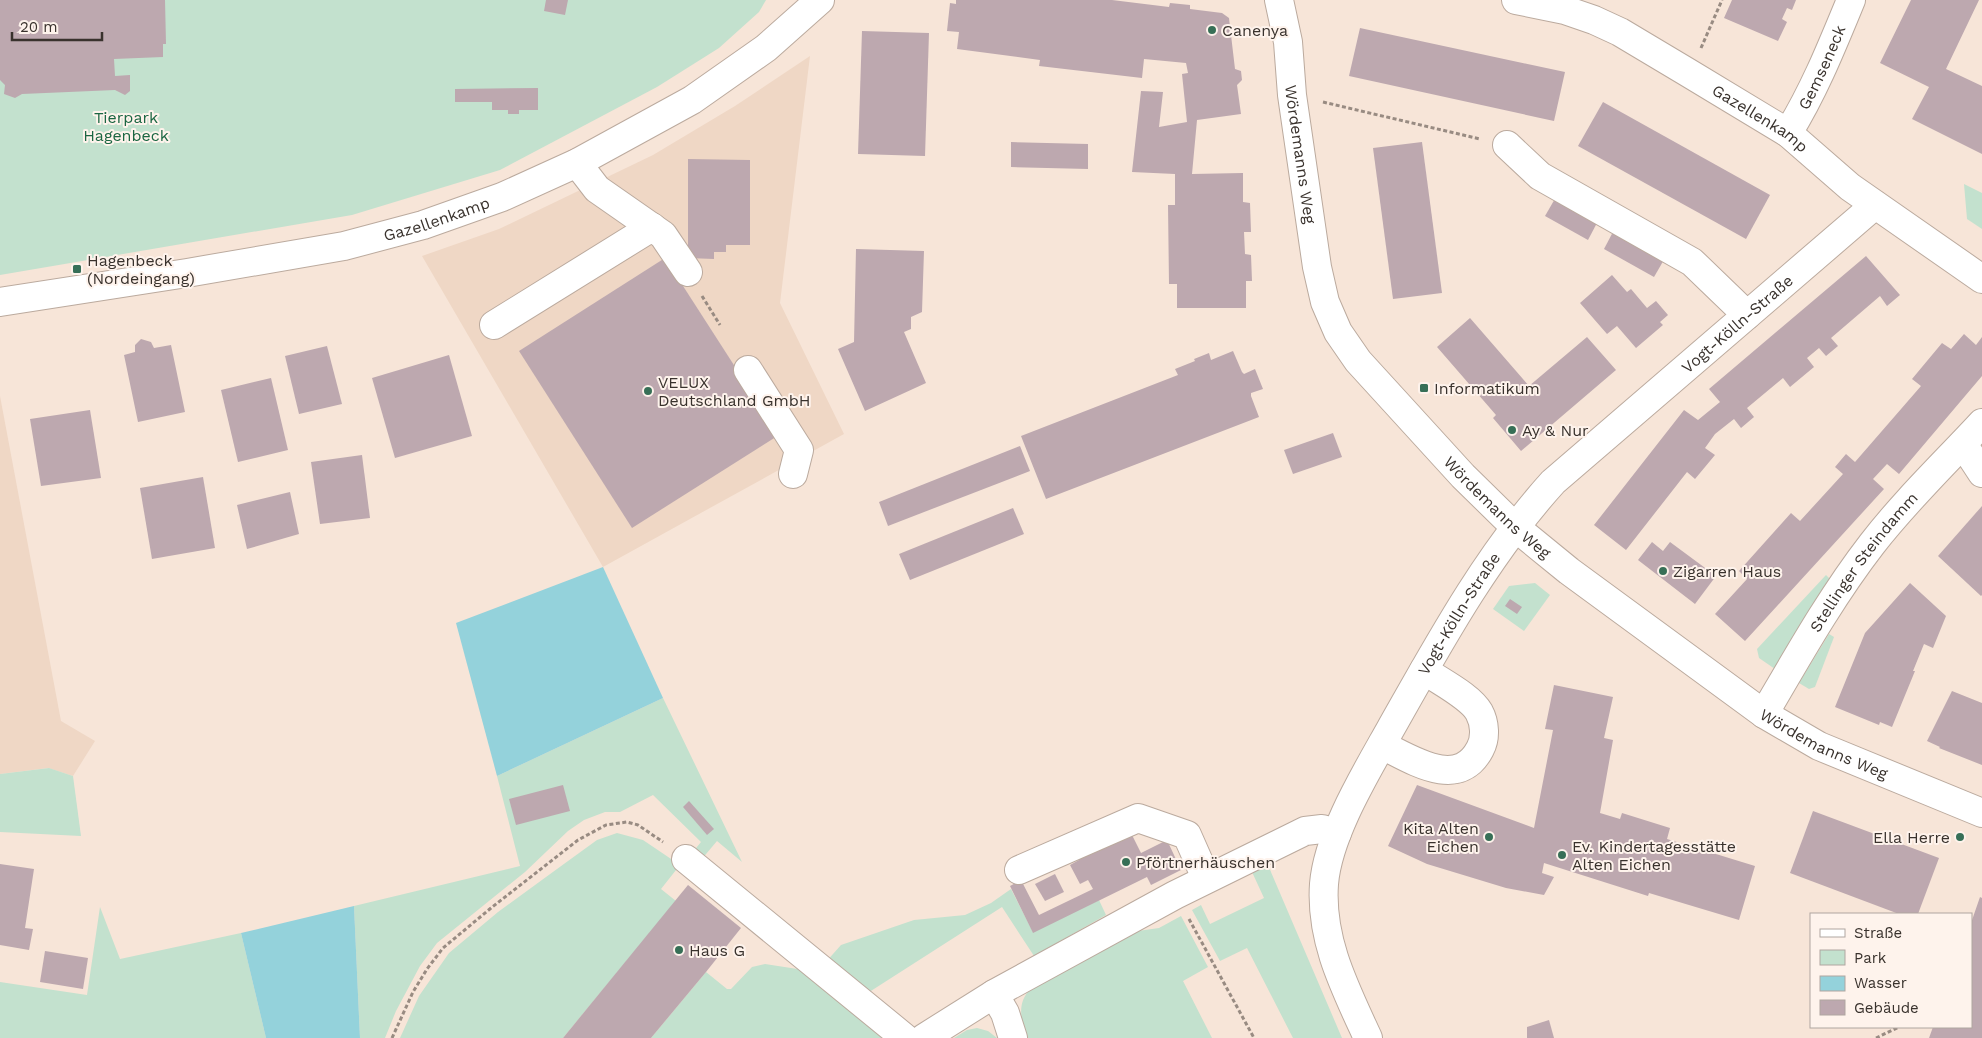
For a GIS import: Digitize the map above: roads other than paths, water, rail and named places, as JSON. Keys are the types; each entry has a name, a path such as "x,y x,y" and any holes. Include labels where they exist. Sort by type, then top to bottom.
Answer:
{"street":[{"name":"Gazellenkamp","path":"0,302 344,246 422,225 502,197 576,163 692,100 766,48 820,0"},
{"name":"Wördemanns Weg","path":"1278,0 1288,42 1292,95 1317,267 1325,302 1338,332 1366,370 1463,476 1515,527 1563,567 1764,714 1819,746 1982,813"},
{"name":"Gazellenkamp","path":"1516,0 1565,10 1594,20 1620,32 1687,72 1788,133 1850,187 1982,279"},
{"name":"Gemseneck","path":"1788,133 1808,98 1851,0"},
{"path":"1507,145 1540,176 1692,262 1747,315"},
{"path":"576,163 597,189 663,235 688,272"},
{"name":"Vogt-Kölln-Straße","path":"1368,1038 1339,975 1332,952 1325,920 1324,882 1337,833 1382,745 1424,670 1493,558 1515,527 1553,482 1875,204"},
{"path":"494,325 652,227"},
{"path":"748,370 799,450 793,474"},
{"name":"Stellinger Steindamm","path":"1764,714 1839,589 1872,544 1909,499 1982,423"},
{"path":"1963,444 1982,473"},
{"path":"1382,745 1439,770 1451,770 1462,767 1477,755 1484,736 1483,723 1479,712 1470,702 1424,670"},
{"path":"1019,870 1138,818 1187,835 1206,878"},
{"path":"924,1038 994,994 1206,878 1305,831 1322,829 1337,833"},
{"path":"686,859 905,1038"},
{"path":"994,994 1005,1013 1013,1038"}],"water":[{"path":"603,567 663,698 497,776 456,623"},
{"path":"354,906 360,1038 266,1038 241,933"}],"place":[{"name":"Canenya","path":"1212,30"},
{"name":"Hagenbeck (Nordeingang)","path":"77,269"},
{"name":"Informatikum","path":"1424,388"},
{"name":"VELUX Deutschland GmbH","path":"648,391"},
{"name":"Ay & Nur","path":"1512,430"},
{"name":"Zigarren Haus","path":"1663,571"},
{"name":"Kita Alten Eichen","path":"1489,837"},
{"name":"Ella Herre","path":"1960,837"},
{"name":"Ev. Kindertagesstätte Alten Eichen","path":"1562,855"},
{"name":"Pförtnerhäuschen","path":"1126,862"},
{"name":"Haus G","path":"679,950"}],"park label":[{"name":"Tierpark Hagenbeck","path":"126,126"}]}
